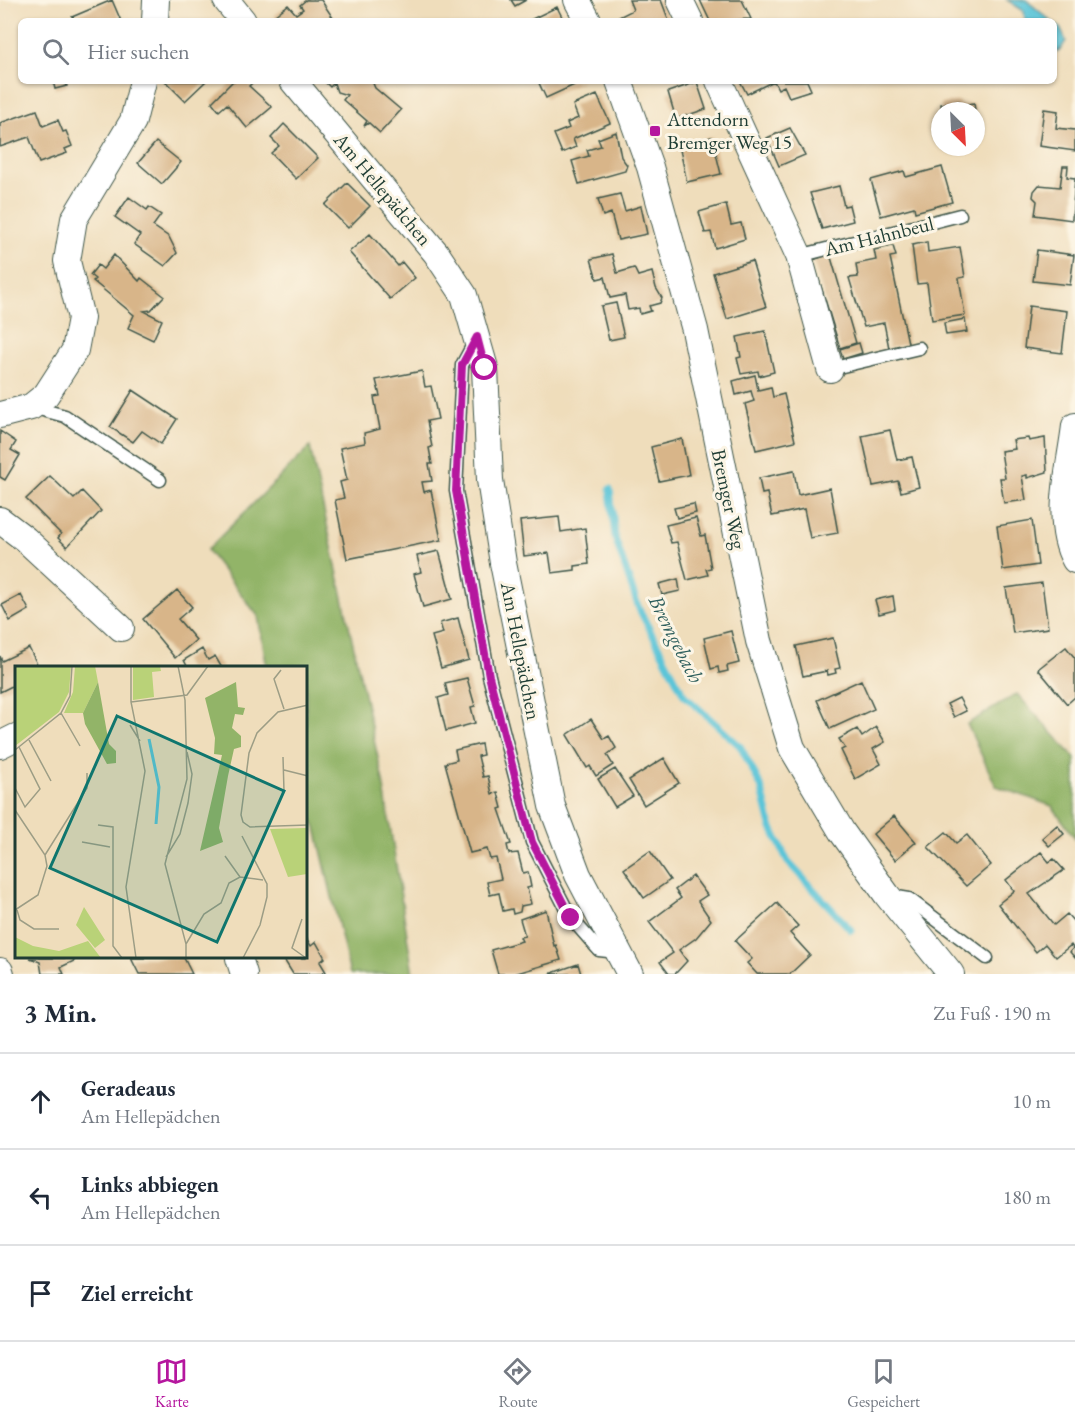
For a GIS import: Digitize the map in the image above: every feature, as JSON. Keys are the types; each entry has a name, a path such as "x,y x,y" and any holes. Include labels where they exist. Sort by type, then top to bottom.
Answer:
{"street":[{"path":"154,18 156,0"},
{"path":"226,0 241,18"},
{"path":"577,0 586,18"},
{"path":"680,0 689,18"},
{"path":"0,415 31,407 46,395 75,350 81,318 67,261 74,219 133,121 142,84"},
{"name":"Am Hellepädchen","path":"295,84 436,253 464,295 485,368 490,480 503,563 552,806 578,875 630,974"},
{"name":"Bremger Weg","path":"620,84 650,167 695,330 759,641 792,748 842,831 886,895 951,974"},
{"name":"Am Hahnbeul","path":"720,84 799,256 830,369"},
{"path":"1075,426 1064,518 1070,551 1075,560"},
{"path":"0,520 26,539 121,628"},
{"path":"0,745 15,738"},
{"path":"240,959 244,974"}],"lane":[{"name":"Am Hahnbeul","path":"799,256 960,215"},
{"name":"Am Hellepädchen","path":"477,337 462,365 456,491 489,676 532,842 571,918 599,950 617,952"},
{"name":"Am Hahnbeul","path":"830,369 919,348"},
{"path":"31,407 65,416 160,480"},
{"path":"886,895 909,899 987,958"}],"green space":[{"path":"310,447 383,781 413,974 350,974 316,828 308,814 308,666 267,666 258,616 207,550"},
{"path":"1017,694 1075,758 1075,838 1052,806 996,786 967,724"}],"water":[{"path":"1007,0 1026,0 1047,18 1025,18 1024,11"},
{"path":"1057,26 1066,41 1057,51"}],"building":[{"path":"112,0 120,18 72,18"},
{"path":"306,0 321,0 333,18 276,18 274,16 288,5 296,14 303,9 300,5"},
{"path":"511,0 526,0 515,6"},
{"path":"629,0 661,0 668,18 617,18 633,10"},
{"path":"700,0 742,0 751,18 709,18"},
{"path":"557,7 562,18 534,18"},
{"path":"54,84 67,84 67,86 55,89"},
{"path":"168,84 203,84 185,101"},
{"path":"230,84 251,84 249,86 272,107 247,128 227,104 219,111 212,102"},
{"path":"334,84 373,84 401,110 380,133 369,123 364,126 367,121 343,100 347,95 337,92"},
{"path":"539,84 576,84 546,98"},
{"path":"698,84 706,109 676,119 668,92"},
{"path":"742,84 768,84 747,94"},
{"path":"776,84 808,84 811,90 789,97 784,86 778,89"},
{"path":"597,95 610,123 573,139 576,147 562,153 554,134 569,128 567,123 578,118 573,105"},
{"path":"1044,109 1058,111 1056,128 1075,130 1075,151 1039,146"},
{"path":"37,110 43,126 58,120 63,132 66,131 72,146 65,149 67,153 39,163 29,137 0,147 0,123"},
{"path":"284,124 318,158 296,179 271,153 279,146 271,138"},
{"path":"790,128 805,155 779,166 767,138"},
{"path":"616,132 621,157 627,165 625,171 579,184 572,161 589,156 587,150 601,146 598,139"},
{"path":"712,137 721,174 687,182 679,145"},
{"path":"156,142 181,162 162,184 138,163"},
{"path":"1063,166 1068,166 1067,177 1075,178 1072,220 1035,215 1037,201 1033,197 1034,191 1039,185 1060,187"},
{"path":"942,167 952,202 915,212 914,207 881,216 871,180 904,171 906,177"},
{"path":"347,183 370,206 348,228 325,205"},
{"path":"839,186 844,206 849,205 853,221 822,229 810,193"},
{"path":"620,194 625,211 641,206 647,234 618,240 611,213 603,216 598,199"},
{"path":"129,197 147,210 149,207 161,215 153,226 169,237 177,253 165,266 134,244 140,235 115,217"},
{"path":"726,204 731,225 741,223 745,239 715,248 711,232 705,233 699,212"},
{"path":"370,234 398,266 402,262 415,278 390,299 349,252"},
{"path":"927,242 928,252 960,247 965,277 959,278 965,315 932,320 927,283 917,284 912,245"},
{"path":"893,246 896,256 890,257 908,343 889,348 884,323 864,327 849,278 858,277 856,264 876,260 874,250"},
{"path":"1037,250 1074,255 1070,285 1033,281"},
{"path":"612,254 617,273 634,268 638,276 652,272 656,288 662,298 660,303 649,306 651,311 640,314 639,308 628,310 625,295 610,298 605,277 597,279 591,259"},
{"path":"830,254 856,343 840,348 813,260"},
{"path":"114,255 139,281 141,278 164,296 151,310 144,311 162,320 153,340 128,328 134,315 93,281 95,279 90,275 98,265 103,269"},
{"path":"752,261 766,307 727,319 713,273"},
{"path":"616,303 624,337 609,340 601,306"},
{"path":"1029,306 1067,311 1062,353 1024,348"},
{"path":"965,319 967,332 946,335 944,323"},
{"path":"765,331 774,372 759,376 758,371 741,374 737,358 741,357 737,337"},
{"path":"859,343 862,353 843,359 840,349"},
{"path":"422,371 425,387 431,386 438,419 427,421 432,447 429,448 432,464 429,464 432,481 422,482 424,492 431,490 441,540 347,559 335,500 344,498 340,482 347,480 340,448 365,443 364,433 380,429 374,397 380,396 376,380"},
{"path":"755,375 758,390 771,387 773,397 784,394 795,441 756,450 745,404 754,401 751,391 736,395 733,381"},
{"path":"133,390 177,419 161,444 142,431 133,442 110,427"},
{"path":"890,430 897,460 912,457 919,487 901,492 898,481 873,486 862,436"},
{"path":"0,431 16,442 11,450 20,455 5,480 0,477"},
{"path":"1028,438 1029,441 1045,438 1047,472 1027,478 1027,475 1022,476 1026,500 1004,503 1000,478 1005,478 1001,451 1015,449 1013,440"},
{"path":"682,439 689,475 659,481 651,447"},
{"path":"794,471 798,495 830,488 838,533 810,538 804,509 772,516 767,493 762,494 759,478"},
{"path":"50,476 74,499 82,491 101,511 67,547 58,538 61,534 26,499"},
{"path":"694,504 696,513 677,518 674,508"},
{"path":"559,517 561,532 585,528 589,564 575,566 575,570 552,573 549,553 524,556 520,521"},
{"path":"696,518 701,536 705,535 711,568 706,569 708,575 687,580 677,542 671,543 666,525"},
{"path":"1032,520 1038,565 1003,570 997,526"},
{"path":"439,551 452,599 423,607 414,574 421,572 417,556"},
{"path":"678,579 680,591 662,595 659,584"},
{"path":"1042,583 1048,628 1013,633 1006,588"},
{"path":"177,590 192,607 178,619 196,640 175,658 143,619"},
{"path":"21,595 29,610 10,621 2,605"},
{"path":"893,596 895,610 879,614 875,600"},
{"path":"458,618 469,660 441,668 432,636 443,633 440,623"},
{"path":"731,631 739,663 727,666 728,671 719,673 718,667 711,669 704,638"},
{"path":"833,638 840,668 835,669 836,673 828,675 827,671 803,676 796,646"},
{"path":"1066,647 1075,658 1075,697 1067,704 1038,669"},
{"path":"29,648 38,666 15,666 15,684 0,692 0,656 2,661"},
{"path":"202,649 208,660 215,656 221,666 187,666 184,660"},
{"path":"467,678 475,706 471,707 475,723 446,731 438,698 448,695 445,683"},
{"path":"861,680 874,709 830,729 817,700"},
{"path":"959,698 966,711 954,717 947,704"},
{"path":"591,719 604,739 609,736 616,748 607,755 613,765 596,776 590,766 587,768 567,735"},
{"path":"876,727 885,742 873,749 881,764 855,779 841,750 845,748 839,739 857,729 862,737"},
{"path":"481,744 483,755 478,756 483,777 488,776 492,794 498,793 502,808 499,809 511,844 507,845 509,854 518,853 523,873 528,872 531,887 527,888 531,904 521,906 520,912 513,914 512,909 503,911 499,893 490,895 487,882 501,879 496,858 490,859 487,849 470,853 445,763 457,760 455,750"},
{"path":"664,758 679,783 644,805 629,780"},
{"path":"615,769 633,796 615,807 598,779"},
{"path":"894,816 916,842 895,860 873,834"},
{"path":"1057,825 1064,834 1049,846 1042,838"},
{"path":"946,832 956,843 967,835 991,865 966,886 928,847"},
{"path":"650,851 670,880 644,898 624,869"},
{"path":"1041,852 1049,862 1054,859 1064,870 1029,894 1054,925 1067,914 1075,923 1075,958 1070,952 1073,948 1071,945 1056,957 1045,944 1036,952 998,904 1014,891 1006,880"},
{"path":"693,876 707,895 698,901 711,920 696,938 679,950 687,961 675,974 669,974 660,962 673,953 649,922 681,898 675,890"},
{"path":"777,903 798,926 790,933 810,955 790,974 757,974 747,963 752,959 735,941"},
{"path":"546,910 554,946 556,945 561,960 514,974 498,974 491,950 522,941 520,937 525,936 520,919"},
{"path":"308,941 311,946 316,942 325,958 320,962 326,972 293,974 284,959 308,959"},
{"path":"32,959 73,959 74,961 61,967 64,974 42,974 40,962"},
{"path":"132,959 184,959 192,974 139,974"},
{"path":"578,964 581,974 549,974"}],"waterway":[{"name":"Bremgebach","path":"610,489 615,538 639,609 684,695 740,746 761,786 771,826 788,862 851,930"}],"place":[{"name":"Attendorn Bremger Weg 15","path":"655,131"}],"route":[{"path":"485,368 477,337 462,365 456,491 489,676 532,842 571,918"}]}
